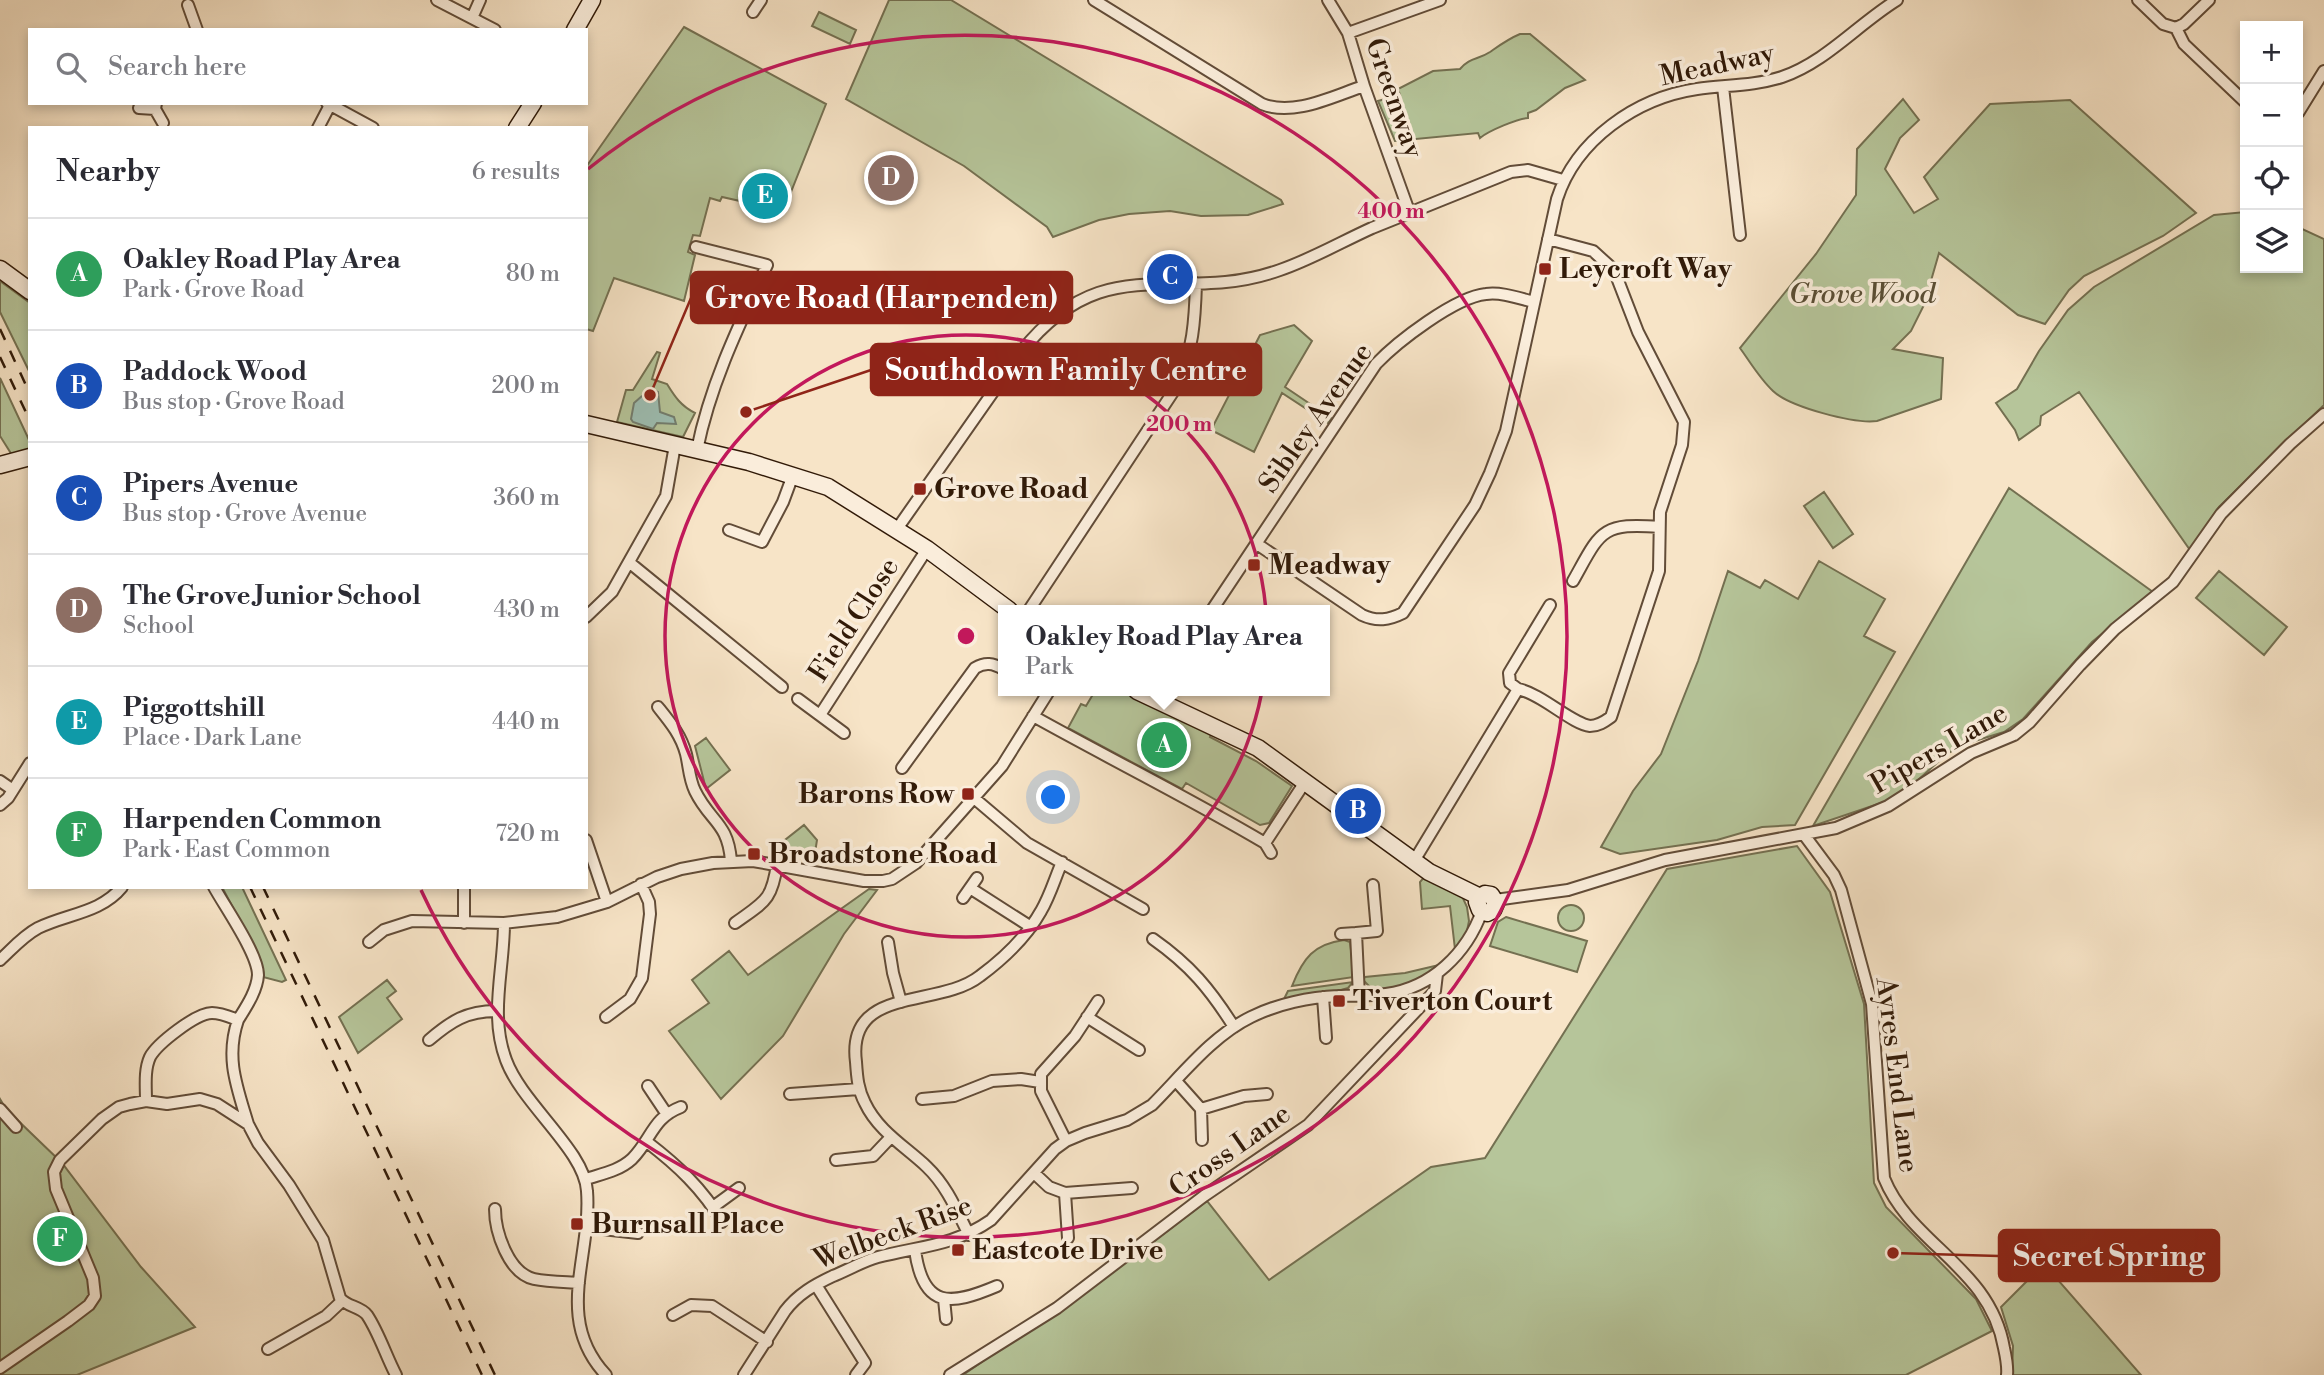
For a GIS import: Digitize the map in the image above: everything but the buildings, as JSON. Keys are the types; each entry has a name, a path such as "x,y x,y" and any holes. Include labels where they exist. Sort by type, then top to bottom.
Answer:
{"street":[{"path":"437,0 491,28"},
{"path":"471,18 480,0"},
{"path":"576,28 592,0"},
{"path":"753,12 761,0"},
{"path":"1094,0 1262,104 1274,108 1297,107 1364,86"},
{"name":"Greenway","path":"1328,0 1348,33 1410,214"},
{"path":"1348,33 1440,0"},
{"name":"Meadway","path":"1257,544 1362,615 1388,620 1403,613 1475,505 1490,473 1506,430 1563,180 1573,162 1605,130 1633,110 1671,95 1696,89 1761,82 1802,68 1828,52 1897,0"},
{"path":"2138,0 2164,24 2176,28 2184,44 2240,97"},
{"path":"2176,28 2184,24 2209,0"},
{"path":"188,5 196,28"},
{"path":"2303,105 2324,71"},
{"path":"1723,87 1740,235"},
{"path":"319,126 328,105"},
{"path":"330,105 369,126"},
{"path":"518,126 532,105"},
{"path":"139,108 155,106 163,123"},
{"path":"897,529 1021,352 1042,327 1076,302 1109,289 1150,283 1227,282 1277,271 1519,170 1536,171 1563,180"},
{"path":"1548,239 1593,251 1614,270 1638,332 1684,422 1682,445 1660,512 1659,572 1611,717 1597,725 1583,724 1510,683 1509,673 1550,605"},
{"path":"695,247 767,265 722,366 703,418 698,450"},
{"path":"0,270 28,290"},
{"path":"1032,605 1177,386 1193,340 1196,283"},
{"name":"Sibley Avenue","path":"1215,605 1376,365 1398,342 1467,299 1479,295 1496,294 1534,302"},
{"name":"Pipers Lane","path":"1486,903 1568,890 1665,860 1836,828 1888,806 1971,752 2014,735 2030,722 2115,629 2173,582 2221,514 2290,444 2324,414"},
{"path":"588,424 698,450 828,487 927,549 1002,605"},
{"path":"588,615 604,601 630,563 666,496 675,445"},
{"path":"0,466 28,458"},
{"path":"729,530 762,542 783,502 793,475"},
{"path":"1573,581 1594,543 1605,532 1623,526 1658,527"},
{"name":"Field Close","path":"820,715 927,549"},
{"path":"630,563 782,687"},
{"path":"901,768 975,668 986,663 998,666"},
{"path":"1414,861 1518,689"},
{"path":"369,942 384,930 403,923 504,923 557,917 607,902 641,884 681,869 731,862 777,864 864,881 892,879 916,863 1002,766 1046,696"},
{"path":"1157,696 1258,748 1429,872 1486,903"},
{"name":"Field Close","path":"798,699 844,733"},
{"path":"658,707 683,744 696,794 727,837 731,862"},
{"path":"1033,716 1100,754 1199,804 1268,848 1306,782"},
{"path":"0,805 28,766"},
{"path":"0,781 13,790"},
{"path":"974,798 1027,843 1143,909"},
{"name":"Ayres End Lane","path":"1805,835 1834,875 1840,890 1872,1004 1884,1178 1903,1211 1974,1283 1995,1316 2003,1339 2007,1375"},
{"path":"588,846 607,902"},
{"path":"969,1235 943,1184 928,1167 891,1137 866,1106 859,1089 854,1051 857,1031 867,1018 887,1006 940,994 969,984 979,977 1031,927 1042,909 1062,862"},
{"path":"735,923 763,903 770,894 774,887 777,864"},
{"path":"963,898 973,883 1031,927"},
{"path":"607,1017 630,999 642,978 650,914 649,902 641,884"},
{"path":"1341,934 1377,931 1373,885"},
{"path":"0,960 33,931 53,921 93,908 120,889"},
{"path":"215,889 253,956 258,975 251,999 238,1020 232,1037 231,1058 248,1124 323,1240 342,1301 358,1308 367,1316 396,1375"},
{"path":"464,889 464,923"},
{"name":"Cross Lane","path":"950,1375 1057,1308 1204,1196 1308,1125 1435,991 1437,974 1468,942 1486,903"},
{"path":"504,923 505,948 496,1011 500,1040 523,1094 576,1159 586,1179 578,1316 582,1337 592,1359 606,1375"},
{"path":"1356,933 1359,996"},
{"path":"1153,939 1205,983 1234,1027"},
{"path":"888,942 901,1002"},
{"name":"Welbeck Rise","path":"744,1375 792,1301 816,1285 875,1258 950,1242 969,1235 991,1220 1055,1149 1085,1133 1127,1120 1152,1105 1234,1027 1266,1010 1323,997 1396,992 1437,974"},
{"path":"1323,997 1326,1038"},
{"path":"1066,1141 1041,1091 1041,1074 1075,1036 1098,1001"},
{"path":"429,1040 456,1019 473,1012 496,1011"},
{"path":"146,1101 147,1066 155,1051 202,1014 219,1014 238,1020"},
{"path":"1087,1017 1139,1050"},
{"path":"922,1099 954,1096 992,1081 1021,1079 1040,1083"},
{"path":"1176,1082 1201,1109 1202,1140"},
{"path":"648,1086 666,1113"},
{"path":"790,1094 859,1089"},
{"path":"1201,1109 1244,1096 1267,1094"},
{"path":"0,1368 89,1305 96,1291 56,1189 54,1172 60,1160 111,1111 146,1101 167,1104 200,1098 209,1100 248,1124"},
{"path":"586,1179 622,1167 647,1142 653,1129 666,1113 681,1107"},
{"path":"0,1109 16,1127"},
{"path":"836,1160 873,1156 891,1137"},
{"path":"647,1142 676,1164 713,1207 722,1222"},
{"path":"1034,1173 1049,1187 1065,1193 1132,1188"},
{"path":"713,1207 739,1188"},
{"path":"1065,1193 1068,1238"},
{"path":"495,1209 498,1236 520,1272 533,1279 579,1283"},
{"path":"585,1227 638,1233"},
{"path":"915,1250 922,1280 932,1293 944,1299 964,1298 998,1286"},
{"path":"816,1285 865,1363 856,1375"},
{"path":"944,1299 946,1319"},
{"path":"268,1349 326,1316 342,1301"},
{"path":"673,1315 691,1305 712,1306 767,1342"}],"green space":[{"path":"889,0 951,0 1281,200 1283,204 1248,215 1201,216 1170,211 1129,214 1099,220 1053,237 1047,227 964,166 846,99"},
{"path":"819,12 856,30 850,44 812,26"},
{"path":"684,27 826,104 783,212 764,206 766,201 751,199 749,203 722,197 720,201 710,198 700,236 693,235 688,252 695,255 684,301 614,278 593,331 588,330 588,164"},
{"path":"1520,34 1530,34 1585,80 1565,88 1528,113 1528,118 1504,125 1480,138 1478,133 1395,141 1378,101 1400,95 1398,89 1433,71 1460,69 1467,62 1486,55"},
{"name":"Grove Wood","path":"1903,99 1919,120 1900,138 1885,169 1914,213 1938,199 1924,177 1990,104 2070,100 2196,213 2163,236 2084,276 2069,290 2045,324 2018,315 1939,253 1924,305 1911,331 1893,349 1943,358 1941,399 1877,421 1853,420 1807,408 1781,397 1764,381 1740,348 1816,254 1856,195 1857,149"},
{"path":"2240,212 2240,273 2303,273 2303,229 2324,239 2324,405 2219,507 2190,550 2079,392 2041,416 2040,425 2019,440 1996,403 2017,389 2039,351 2068,310 2094,287 2214,215"},
{"path":"0,281 28,302 28,369 0,312"},
{"path":"1294,325 1312,341 1285,387 1331,418 1328,423 1282,393 1254,452 1211,430 1260,335"},
{"path":"657,352 660,353 652,379 667,384 679,401 695,413 683,437 617,422 626,390 633,390"},
{"path":"0,378 28,438 28,450 12,455 0,436"},
{"path":"2009,488 2153,592 2092,642 2023,719 2004,732 1968,743 1948,753 1908,789 1887,801 1813,826"},
{"path":"1824,492 1853,534 1833,548 1804,506"},
{"path":"1819,561 1885,599 1864,636 1895,652 1795,825 1762,827 1717,840 1620,854 1601,847 1633,791 1661,754 1698,661 1728,571 1760,588 1765,580 1798,599"},
{"path":"2219,571 2287,627 2264,655 2196,598"},
{"path":"1092,696 1139,696 1212,732 1210,737 1256,761 1292,786 1269,823 1260,825 1186,783 1182,789 1068,728 1081,704 1086,706"},
{"path":"706,738 730,770 706,789 695,746"},
{"path":"804,825 817,840 814,859 771,851"},
{"path":"1797,846 1830,892 1864,1004 1874,1183 1886,1207 1976,1299 1992,1331 1906,1375 963,1375 1056,1315 1207,1201 1269,1280 1431,1167 1485,1158 1667,869"},
{"path":"1425,876 1461,894 1467,907 1469,921 1466,936 1455,949 1450,906 1422,909 1420,882"},
{"path":"223,889 243,889 286,980 282,982 263,977 261,961"},
{"path":"869,889 877,890 844,934 783,1036 721,1099 669,1031 709,1003 692,980 729,951 748,975"},
{"path":"1571,905 1580,909 1584,918 1580,927 1571,931 1562,927 1558,918 1562,909"},
{"path":"1506,917 1587,941 1577,972 1490,946 1498,922"},
{"path":"1344,940 1350,942 1354,977 1292,986 1311,954 1325,945"},
{"path":"1439,965 1418,980 1390,989 1373,990 1363,980 1365,977 1405,973"},
{"path":"387,980 396,991 387,998 402,1019 358,1053 339,1017"},
{"path":"1353,982 1348,988 1341,990 1284,999 1288,991"},
{"path":"0,1099 6,1109 62,1163 141,1267 195,1327 77,1375 0,1375"},
{"path":"2044,1264 2141,1375 2012,1375 2013,1346 2001,1307"}],"water":[{"path":"650,389 658,392 660,412 674,417 676,424 657,423 653,429 633,422 631,419 634,403"}],"railway":[{"path":"0,329 28,390"},
{"path":"0,357 28,417"},
{"path":"251,889 482,1375"},
{"path":"264,889 495,1375"}],"place":[{"name":"The Grove Junior School","path":"891,178"},
{"name":"Piggottshill","path":"765,196"},
{"name":"Leycroft Way","path":"1545,269"},
{"name":"Pipers Avenue","path":"1170,277"},
{"name":"Grove Road (Harpenden)","path":"650,395"},
{"name":"Southdown Family Centre","path":"746,412"},
{"name":"Grove Road","path":"920,489"},
{"name":"Meadway","path":"1254,565"},
{"name":"Oakley Road Play Area","path":"1164,745"},
{"name":"Barons Row","path":"968,794"},
{"name":"Paddock Wood","path":"1358,811"},
{"name":"Broadstone Road","path":"754,854"},
{"name":"Tiverton Court","path":"1339,1001"},
{"name":"Burnsall Place","path":"577,1224"},
{"name":"Harpenden Common","path":"60,1239"},
{"name":"Eastcote Drive","path":"958,1250"},
{"name":"Secret Spring","path":"1893,1253"}]}
